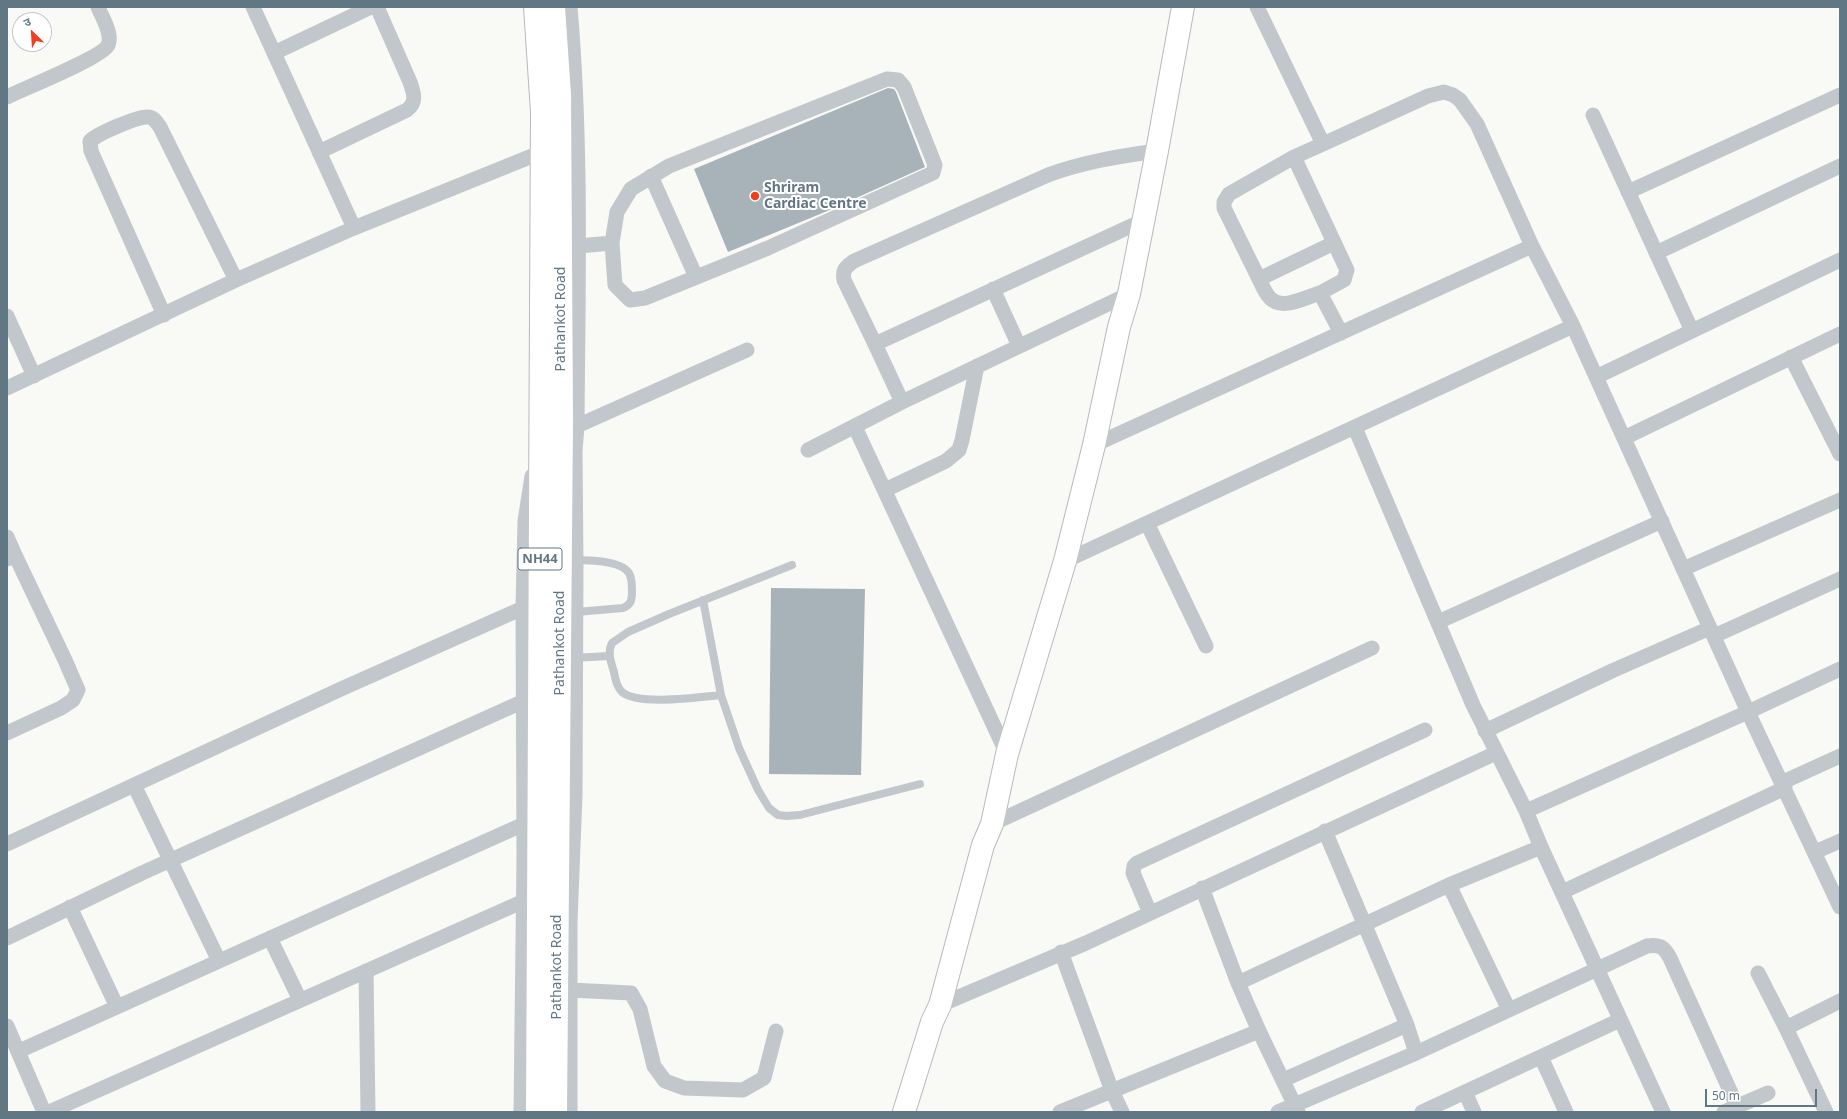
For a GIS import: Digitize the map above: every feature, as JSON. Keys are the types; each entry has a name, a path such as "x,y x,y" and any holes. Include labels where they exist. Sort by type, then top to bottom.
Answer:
{"main road":[{"name":"NH44","path":"535,7 542,112 538,1112"},
{"name":"Pathankot Road","path":"554,7 560,95 562,421 568,560 568,659 556,1112"},
{"path":"904,1112 932,1022 940,1004 983,845 992,824 1007,754 1065,561 1094,445 1119,327 1128,294 1157,151 1183,7"}],"street":[{"path":"7,97 103,51 108,46 110,36 98,7"},
{"path":"253,7 354,228"},
{"path":"274,53 371,7"},
{"path":"318,152 407,110 414,101 414,95 410,82 377,7"},
{"path":"570,7 575,63 578,246 577,426 568,560 576,612 568,659 575,795 570,922 570,1112"},
{"path":"1257,7 1323,144"},
{"path":"887,79 898,80 904,87 935,164 933,173 768,248 645,298 630,300 615,285 612,243 617,212 632,189 651,176 669,166 887,79"},
{"path":"1294,157 1347,270 1344,280 1320,293 1290,303 1278,303 1269,297 1224,208 1224,202 1229,194 1294,157 1428,96 1444,92 1453,95 1460,100 1477,124 1532,246 1596,377 1748,712 1784,785 1840,907"},
{"path":"1628,192 1840,95"},
{"path":"1593,115 1692,331"},
{"path":"164,315 91,151 90,142 98,136 135,119 148,116 156,120 236,280"},
{"path":"902,402 844,280 843,272 845,267 854,261 1048,175 1067,168 1114,157 1157,151"},
{"path":"7,388 236,280 354,228 542,152"},
{"path":"1656,253 1840,166"},
{"path":"651,176 696,277"},
{"path":"875,344 1142,221"},
{"path":"578,246 612,243"},
{"path":"1259,279 1334,243"},
{"path":"1094,445 1532,246"},
{"path":"1596,377 1840,260"},
{"path":"993,289 1019,346"},
{"path":"1320,293 1341,333"},
{"path":"808,450 902,402 1128,294"},
{"path":"7,316 34,376"},
{"path":"1065,561 1355,428 1572,326"},
{"path":"1624,438 1840,334"},
{"path":"577,426 747,350"},
{"path":"1791,357 1840,454"},
{"path":"885,490 946,461 959,450 977,366"},
{"path":"521,1112 524,901 523,608 525,521 541,420"},
{"path":"855,427 1007,754"},
{"path":"1355,428 1485,731 1526,811 1540,847 1663,1112"},
{"path":"1683,569 1840,500"},
{"path":"1438,622 1662,522"},
{"path":"1147,523 1206,646"},
{"path":"7,537 11,557 65,660 78,690 73,700 61,708 7,733"},
{"path":"1485,731 1614,670 1712,632 1840,578"},
{"path":"7,844 334,692 523,608"},
{"path":"992,824 1372,648"},
{"path":"1526,811 1748,712 1840,669"},
{"path":"7,938 170,860 524,701"},
{"path":"1150,913 1133,873 1134,866 1137,862 1425,730"},
{"path":"940,1004 1061,952 1086,943 1496,753"},
{"path":"1562,892 1784,785 1840,756"},
{"path":"134,785 219,961"},
{"path":"18,1051 524,824"},
{"path":"1325,831 1407,1025 1416,1053"},
{"path":"1815,852 1840,841"},
{"path":"1238,983 1449,885 1540,847"},
{"path":"1449,885 1509,1010"},
{"path":"1202,888 1238,983 1296,1108"},
{"path":"48,1112 524,901"},
{"path":"70,907 117,1007"},
{"path":"270,938 300,1000"},
{"path":"1278,1112 1296,1108 1647,946 1656,945 1662,946 1670,958 1730,1109 1768,1093"},
{"path":"1061,952 1112,1091 1122,1112"},
{"path":"366,971 368,1112"},
{"path":"1758,973 1826,1112"},
{"path":"570,990 631,993 640,1009 654,1066 665,1081 684,1088 743,1090 764,1078 776,1031"},
{"path":"1786,1028 1840,1001"},
{"path":"1422,1112 1620,1020"},
{"path":"1283,1080 1407,1025"},
{"path":"8,1029 44,1112"},
{"path":"1060,1112 1259,1031"},
{"path":"1541,1056 1566,1112"},
{"path":"1464,1092 1474,1112"}],"lane":[{"path":"568,560 613,563 623,567 630,574 632,598 631,602 623,608 576,612"},
{"path":"722,695 643,700 630,697 622,691 616,681 609,656 610,648 617,638 703,600 792,565"},
{"path":"703,600 722,695 739,748 758,790 769,808 778,814 786,816 807,814 920,784"},
{"path":"568,659 609,656"}],"building":[{"path":"888,88 894,89 896,92 925,167 825,212 728,252 694,169"},
{"path":"771,588 865,589 861,775 769,774"}],"place":[{"name":"Shriram Cardiac Centre","path":"755,196"}]}
